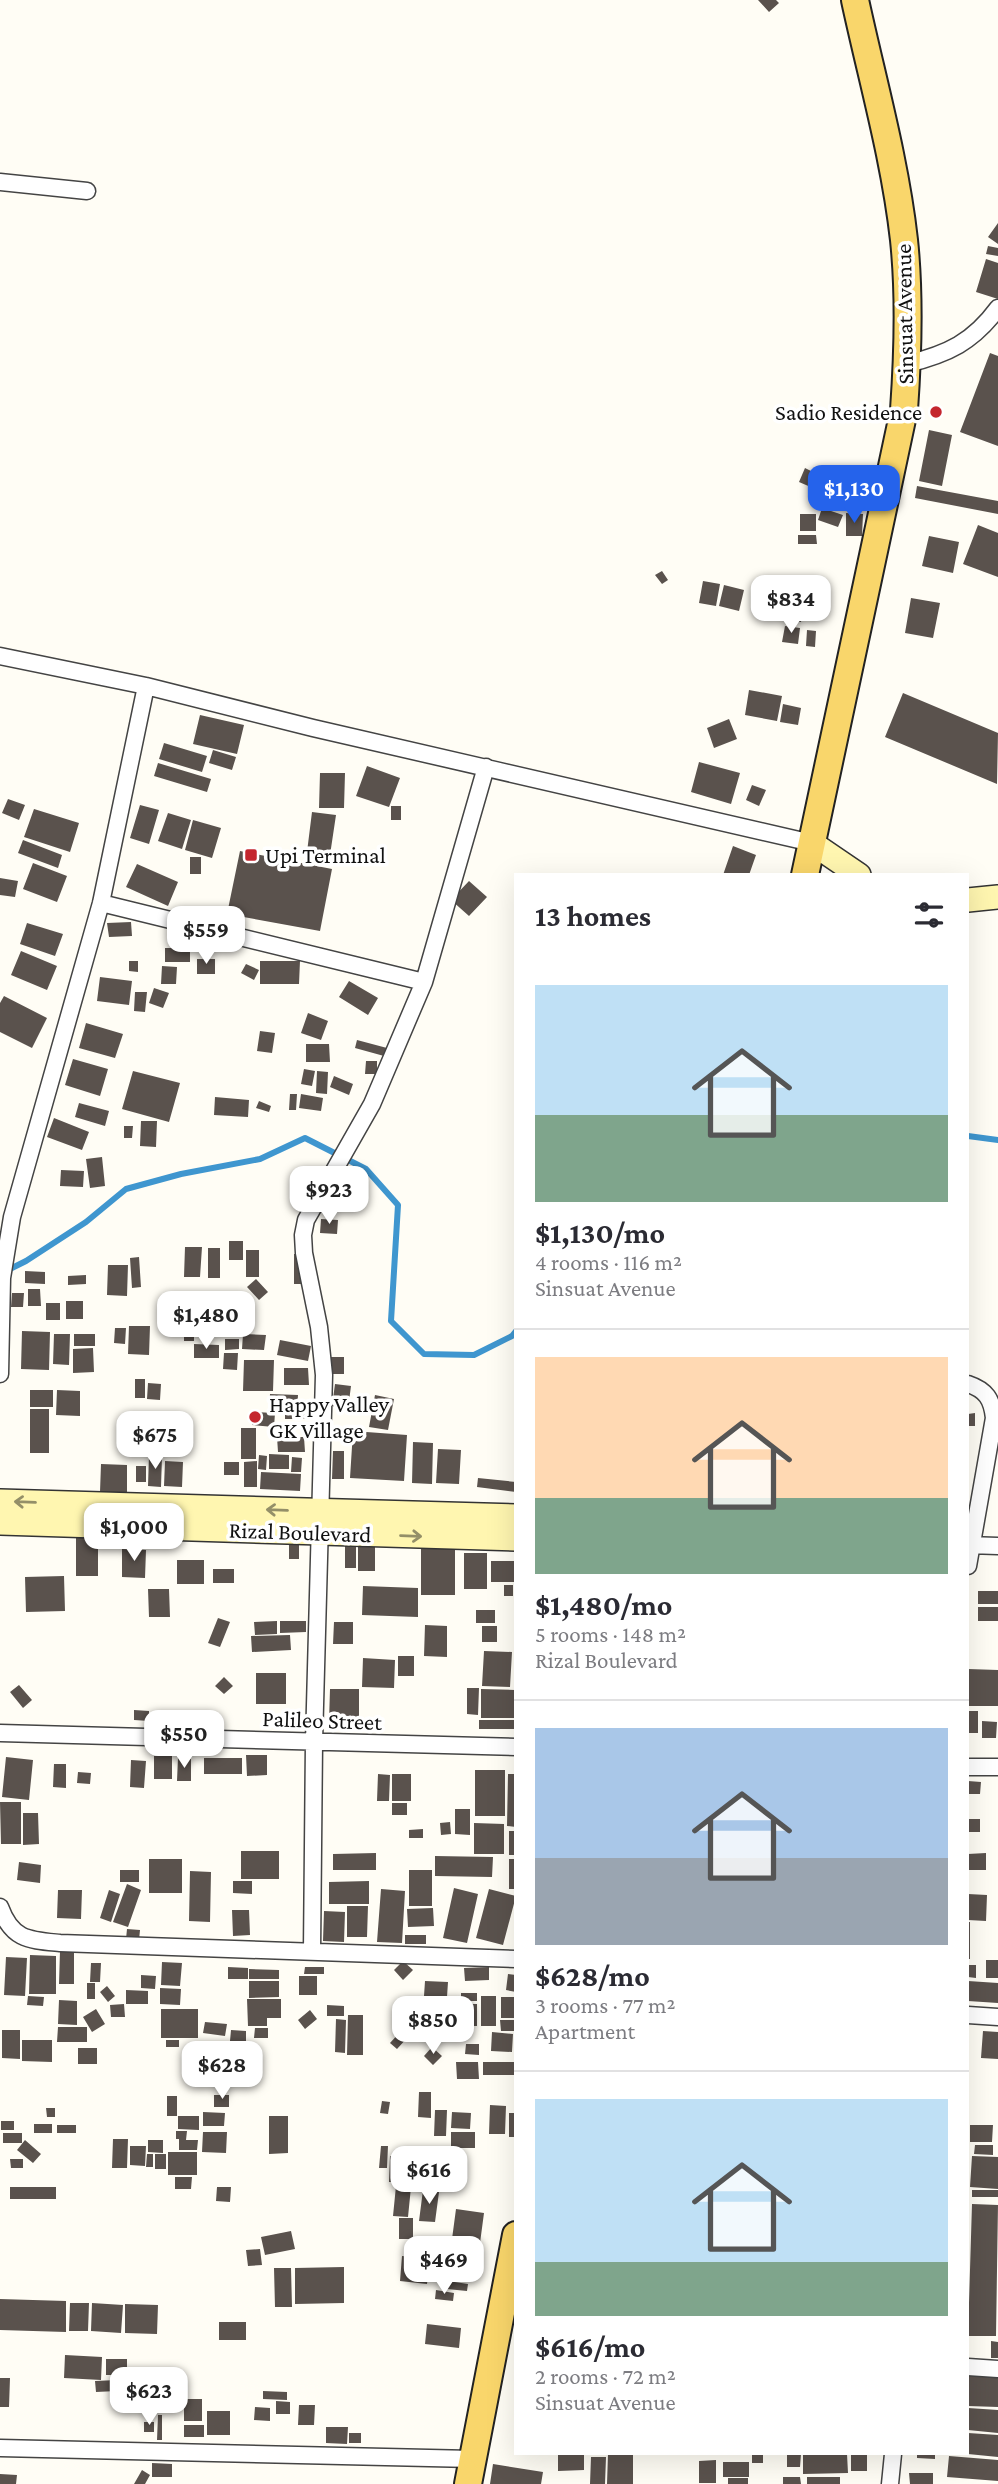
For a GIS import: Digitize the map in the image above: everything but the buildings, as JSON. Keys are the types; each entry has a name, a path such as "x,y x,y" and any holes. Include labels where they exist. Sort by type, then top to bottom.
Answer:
{"main road":[{"name":"Sinsuat Avenue","path":"805,873 904,411 907,364 904,240 897,193 855,0"},
{"path":"812,843 856,873"},
{"path":"969,900 998,897"},
{"name":"Rizal Boulevard","path":"0,1501 321,1522 514,1539"},
{"name":"Rizal Boulevard","path":"0,1523 321,1522 514,1516"},
{"path":"471,2472 514,2246"}],"street":[{"path":"0,182 87,191"},
{"path":"907,364 930,359 958,347 983,329 998,308"},
{"path":"0,656 146,686 313,728 812,843"},
{"path":"0,1374 2,1278 12,1217 101,903 146,686"},
{"path":"312,1951 314,1742 324,1375 319,1327 303,1235 306,1220 341,1163 372,1104 424,982 486,767"},
{"path":"101,903 424,982"},
{"path":"969,1384 988,1395 993,1405 993,1418 969,1545 998,1546"},
{"name":"Palileo Street","path":"0,1733 514,1747"},
{"path":"969,1767 998,1767"},
{"path":"0,1907 10,1927 27,1940 514,1959"},
{"path":"969,2015 998,2018"},
{"path":"969,2367 998,2370"},
{"path":"0,2448 471,2472"},
{"path":"890,2484 893,2455"}],"waterway":[{"path":"969,1136 998,1140"},
{"path":"6,1271 86,1222 126,1189 181,1174 260,1159 305,1138 366,1169 398,1205 391,1321 424,1354 474,1355 514,1334"}],"place":[{"name":"Sadio Residence","path":"936,412"},
{"name":"Upi Terminal","path":"251,855"},
{"name":"Happy Valley GK Village","path":"255,1417"}]}
